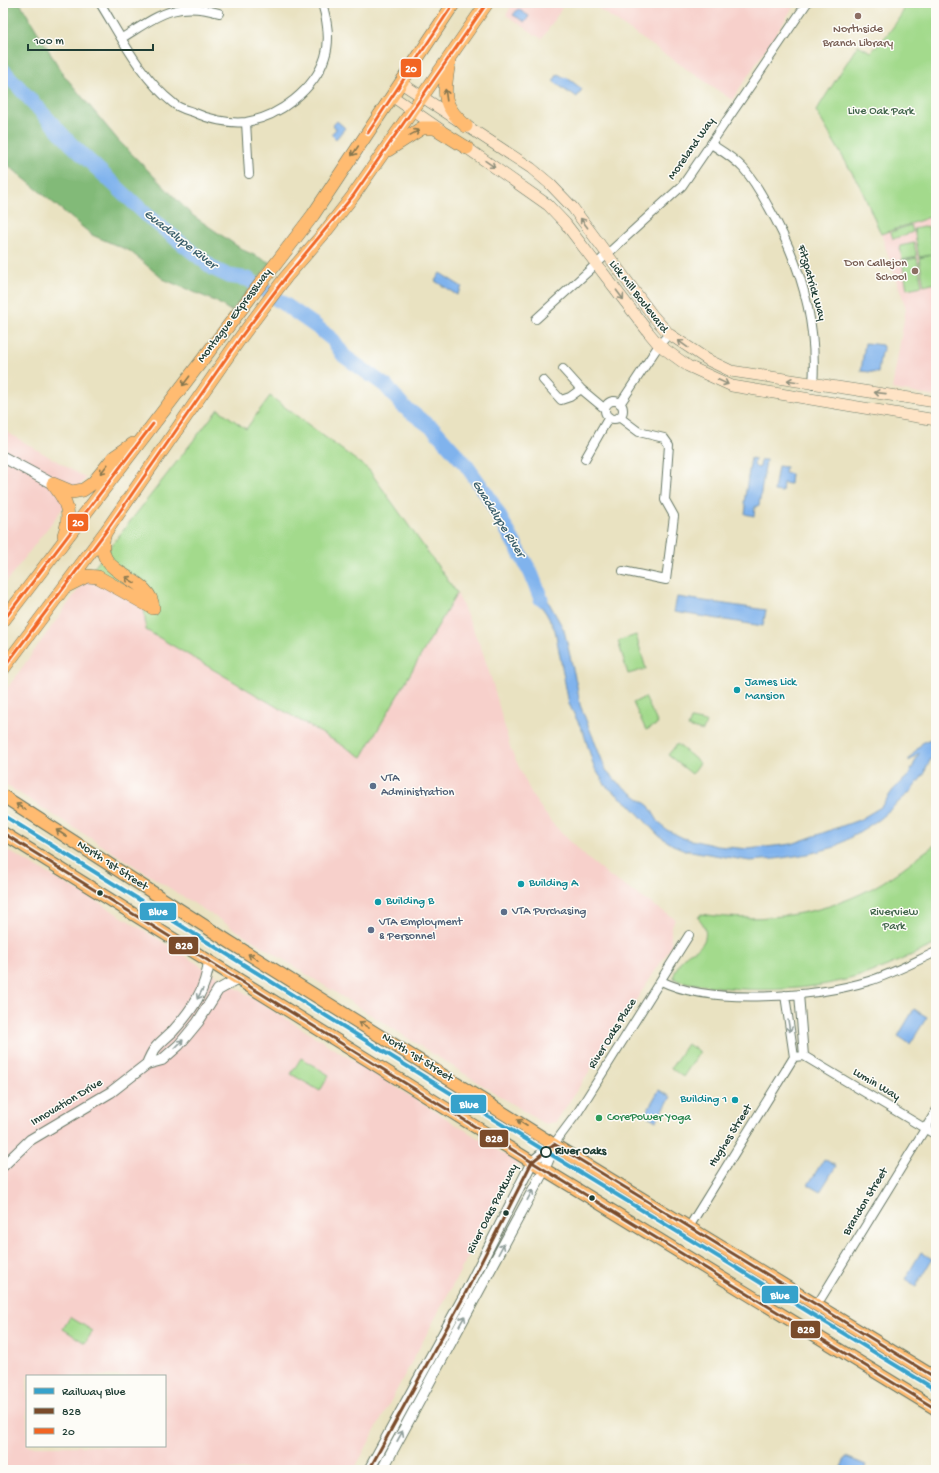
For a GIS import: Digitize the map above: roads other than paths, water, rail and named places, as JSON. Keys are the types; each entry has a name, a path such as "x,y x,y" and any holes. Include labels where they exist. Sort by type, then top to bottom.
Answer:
{"highway":[{"name":"Montague Expressway","path":"3,621 60,544 313,215 454,3"},
{"name":"Montague Expressway","path":"3,669 107,530 241,337 286,277 324,232 382,154 487,3"},
{"path":"450,58 445,88 446,99 453,116 466,126"},
{"path":"382,154 422,128 434,128 467,148"},
{"path":"53,484 72,492 83,490 93,483 114,457 144,436"},
{"path":"53,484 63,496 68,509 68,526 60,544"},
{"path":"66,586 87,576 104,578 132,598 152,608 152,601 148,593 114,570 106,559 103,541 107,530"}],"main road":[{"name":"Lick Mill Boulevard","path":"401,83 531,168 550,184 573,208 653,316 669,334 692,351 731,371 936,402"},
{"name":"Lick Mill Boulevard","path":"392,96 548,205 565,224 659,345 688,366 732,386 936,420"},
{"name":"North 1st Street","path":"3,796 222,937 554,1144 936,1378"},
{"path":"3,833 544,1170 936,1409"}],"street":[{"path":"100,3 148,78 174,104 206,118 246,122 276,111 292,101 305,89 317,74 326,56 329,26 322,3"},
{"name":"Moreland Way","path":"536,319 682,186 807,3"},
{"path":"122,38 161,14 174,9 188,7 205,9 219,13"},
{"path":"246,122 249,174"},
{"name":"Fitzpatrick Way","path":"711,144 745,169 773,215 791,250 806,300 812,336 813,384"},
{"path":"619,417 622,412 620,404 659,345 669,334"},
{"path":"563,369 581,389 605,409 606,414 609,417 619,417 639,432 664,438 669,445 665,500 674,516 666,580 623,571"},
{"path":"543,380 561,400 570,397 581,389"},
{"path":"605,409 607,404 612,401 620,404"},
{"path":"585,459 609,417"},
{"path":"3,456 53,484"},
{"name":"River Oaks Place","path":"554,1144 578,1112 689,935"},
{"path":"660,981 686,990 704,993 785,995 829,991 871,980 936,952"},
{"name":"Innovation Drive","path":"147,1064 152,1050 180,1023 201,994 205,984 209,961"},
{"name":"Innovation Drive","path":"3,1166 30,1140 111,1092 147,1064 162,1060 179,1044 198,1022 218,990 238,979"},
{"path":"785,995 794,1057 804,1056 799,994"},
{"name":"Lumin Way","path":"804,1056 936,1135"},
{"name":"Hughes Street","path":"689,1227 794,1057"},
{"name":"Brandon Street","path":"818,1305 936,1111"},
{"name":"River Oaks Parkway","path":"369,1470 463,1298 532,1162 554,1144"},
{"name":"River Oaks Parkway","path":"382,1470 544,1170 554,1144"}],"water":[{"path":"518,9 529,16 525,22 513,15"},
{"path":"558,74 565,78 566,77 582,89 577,97 553,81"},
{"path":"337,121 345,128 336,139 331,134 336,129 333,125"},
{"path":"440,273 462,287 457,295 435,281"},
{"path":"865,343 882,345 883,347 878,373 861,371"},
{"path":"751,458 755,459 754,465 757,468 760,467 761,460 766,460 759,505 755,507 754,516 745,514 746,507 744,503"},
{"path":"778,466 786,467 785,473 791,474 790,484 783,483 782,492 774,491"},
{"path":"532,581 537,581 564,630 580,705 606,770 618,783 649,806 665,829 683,838 717,846 748,849 792,844 859,820 881,807 893,790 909,775 919,753 909,761 909,759 923,742 936,737 936,750 926,768 925,773 910,792 878,820 835,847 808,854 750,861 685,850 673,845 659,836 629,804 606,786 594,767 584,734 569,704 555,630 546,613 532,594"},
{"path":"677,597 766,610 763,626 674,612"},
{"path":"914,1009 927,1017 910,1044 898,1036"},
{"path":"659,1090 671,1097 656,1121 645,1114"},
{"path":"824,1159 836,1166 820,1192 808,1185"},
{"path":"921,1252 932,1259 916,1286 905,1279"},
{"path":"846,1457 866,1465 864,1470 849,1470 841,1467"}],"waterway":[{"name":"Guadalupe River","path":"3,70 71,144 150,218 214,269 229,276 248,279 317,327 333,340 344,356 386,386 404,407 434,429 466,465 488,496 531,573 541,599"}],"rail line":[{"name":"Blue","path":"3,815 439,1086 936,1390"}],"place":[{"name":"Northside Branch Library","path":"858,16"},
{"name":"Don Callejon School","path":"915,271"},
{"name":"James Lick Mansion","path":"737,690"},
{"name":"VTA Administration","path":"373,786"},
{"name":"Building A","path":"521,884"},
{"name":"Building B","path":"378,902"},
{"name":"VTA Purchasing","path":"504,912"},
{"name":"VTA Employment & Personnel","path":"371,930"},
{"name":"Building 1","path":"735,1100"},
{"name":"CorePower Yoga","path":"599,1118"},
{"name":"River Oaks","path":"546,1152"}],"park label":[{"name":"Live Oak Park","path":"881,112"},
{"name":"Riverview Park","path":"894,920"}]}
